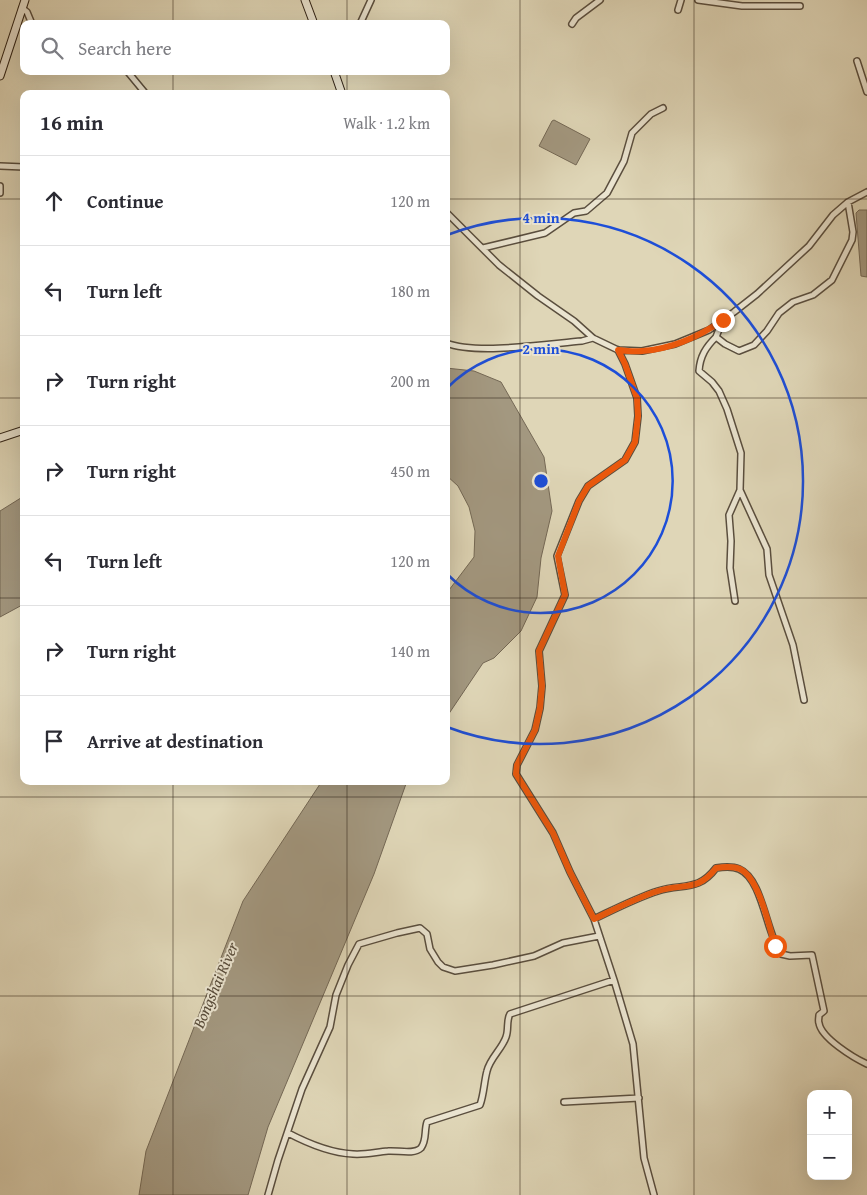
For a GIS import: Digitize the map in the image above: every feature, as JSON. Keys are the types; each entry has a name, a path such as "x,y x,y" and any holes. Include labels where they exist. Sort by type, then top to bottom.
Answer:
{"main road":[{"path":"0,76 25,0"},
{"path":"305,0 312,20"},
{"path":"337,75 341,90"},
{"path":"0,438 20,431"}],"street":[{"path":"362,20 371,0"},
{"path":"572,24 576,18 600,0"},
{"path":"678,10 681,0"},
{"path":"698,0 742,6 800,6"},
{"path":"22,8 27,12 30,20"},
{"path":"857,61 867,92"},
{"path":"129,75 143,90"},
{"path":"483,248 545,233 574,214 586,211 607,193 624,161 632,133 652,114 663,108"},
{"path":"0,166 20,167"},
{"path":"0,186 0,193"},
{"path":"450,216 499,265 538,296 574,321 593,338 618,350 642,351 675,344 709,330 757,294 797,258 814,240 833,214 848,202 867,192"},
{"path":"716,337 738,351 754,345 767,331 779,313 793,302 813,295 832,280 852,240 853,232 848,202"},
{"path":"723,320 716,337 706,348 698,371 712,382 718,391 727,409 741,453 740,490 729,515 731,541 730,568 735,601"},
{"path":"450,345 475,348 508,347 582,341 593,338"},
{"path":"618,350 637,398 638,416 635,442 625,460 588,486 579,501 558,556 565,595 539,651 542,686 540,708 535,730 516,770 518,778 553,833 594,919 614,980 633,1044 644,1158 654,1195"},
{"path":"740,490 767,549 769,575 793,644 804,700"},
{"path":"594,919 658,891 674,887 693,886 709,878 716,868 740,869 758,892 775,946 781,954 790,956 812,955 824,1011 819,1015 819,1024 824,1034 852,1057 867,1064"},
{"path":"268,1195 302,1089 330,1027 336,995 359,944 420,928 427,934 430,949 438,962 456,971 534,956 563,944 599,936"},
{"path":"288,1133 325,1148 353,1154 416,1151 424,1143 427,1122 480,1105 486,1071 507,1034 508,1016 510,1014 614,980"},
{"path":"564,1102 639,1098"}],"water":[{"path":"554,120 590,139 576,165 539,146"},
{"path":"859,210 867,210 867,277 861,276 856,213"},
{"path":"450,368 474,371 501,382 544,457 552,511 541,558 537,597 521,631 494,658 483,663 450,712 450,589 474,557 475,531 469,507 458,486 450,479"},
{"path":"20,498 20,606 0,617 0,511"},
{"name":"Bongshai River","path":"319,785 406,785 374,874 268,1127 248,1195 139,1195 146,1151 243,901"}],"route":[{"path":"723,320 709,330 675,344 642,351 618,350 637,398 638,416 635,442 625,460 588,486 579,501 558,556 565,595 539,651 542,686 540,708 535,730 517,765 516,774 523,788 535,802 553,833 594,919 638,898 658,891 674,887 693,886 709,878 716,868 728,867 740,869 758,892 775,946"}]}
